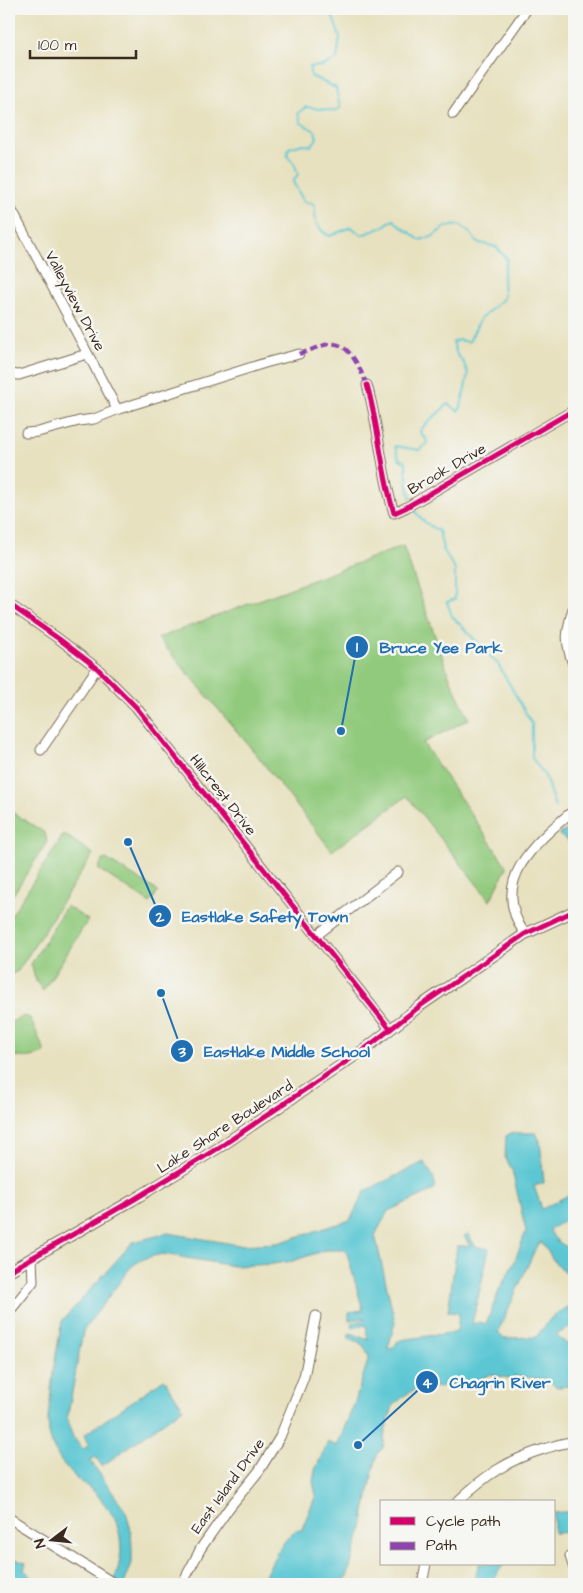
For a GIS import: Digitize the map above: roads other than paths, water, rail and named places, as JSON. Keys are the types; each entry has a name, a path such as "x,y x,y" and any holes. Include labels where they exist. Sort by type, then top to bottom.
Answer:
{"main road":[{"name":"Lake Shore Boulevard","path":"9,1271 133,1200 220,1147 346,1062 441,991 525,934 574,911"}],"street":[{"path":"453,114 527,9"},
{"name":"Valleyview Drive","path":"9,205 117,409"},
{"path":"9,374 19,375 87,354"},
{"path":"26,433 94,419 117,409 299,354"},
{"name":"Brook Drive","path":"367,385 372,401 384,475 394,513 406,508 574,410"},
{"name":"Hillcrest Drive","path":"9,604 97,668 136,707 390,1029"},
{"path":"574,606 567,629 568,650 574,668"},
{"path":"41,750 97,668"},
{"path":"525,934 515,919 514,882 518,870 525,857 544,836 574,810"},
{"path":"317,935 398,872"},
{"path":"9,1312 33,1282 32,1259"},
{"name":"East Island Drive","path":"182,1584 201,1548 229,1508 259,1472 280,1437 304,1377 316,1316"},
{"path":"460,1500 488,1474 507,1463 526,1454 566,1442 574,1442"},
{"path":"9,1518 115,1584"},
{"path":"570,1556 574,1569"},
{"path":"422,1584 426,1566"}],"water":[{"path":"568,830 574,834 574,851 570,842 559,835"},
{"path":"511,1133 536,1133 540,1141 544,1183 534,1186 542,1209 574,1192 574,1214 549,1230 556,1240 574,1252 574,1276 559,1267 541,1242 537,1245 498,1332 504,1338 536,1337 551,1318 574,1303 574,1325 556,1335 567,1344 574,1345 574,1379 570,1380 572,1386 557,1387 546,1379 514,1376 513,1379 491,1374 475,1381 432,1388 418,1388 405,1395 393,1406 385,1431 383,1448 378,1453 362,1527 347,1577 345,1577 345,1584 261,1584 276,1554 286,1540 297,1529 301,1531 316,1495 313,1482 315,1470 328,1442 337,1446 355,1402 369,1357 363,1345 349,1338 351,1333 368,1340 366,1325 352,1328 351,1323 365,1320 365,1318 349,1320 349,1312 363,1310 346,1250 325,1250 293,1261 273,1264 234,1266 163,1254 141,1260 130,1268 83,1331 67,1420 73,1437 83,1449 89,1446 84,1435 164,1379 183,1408 102,1466 96,1457 90,1460 126,1512 131,1530 132,1563 124,1584 112,1584 118,1570 121,1552 120,1536 115,1518 96,1493 74,1476 61,1461 53,1447 49,1433 48,1419 53,1372 62,1321 133,1242 168,1233 239,1245 278,1243 350,1220 365,1191 424,1162 434,1179 434,1190 388,1211 375,1235 395,1322 388,1348 391,1349 400,1340 457,1332 459,1313 448,1312 457,1246 470,1246 464,1236 468,1234 475,1246 489,1249 472,1324 480,1322 486,1324 500,1288 514,1263 526,1231 512,1170 505,1157 506,1136"},
{"path":"574,1511 574,1532 556,1533 556,1513"},
{"path":"9,1557 26,1563 24,1570 32,1577 30,1582 33,1584 9,1584"},
{"path":"478,1566 502,1566 493,1584 473,1584"}],"waterway":[{"path":"326,9 333,17 340,38 337,59 322,66 309,67 311,76 336,88 340,108 335,111 306,107 298,113 301,123 315,131 317,138 311,146 303,144 289,148 287,156 294,163 298,174 293,182 304,202 312,203 315,206 315,216 319,228 330,236 351,227 362,235 383,227 394,220 419,240 432,237 445,227 460,225 471,234 476,242 496,247 507,259 503,276 504,298 480,319 469,342 459,340 453,342 457,355 464,363 468,374 461,407 458,411 448,404 423,427 420,432 426,439 427,444 419,450 395,446 399,459 406,462 407,482 411,499"},
{"path":"413,506 417,514 424,521 439,531 443,549 455,570 455,599 447,602 452,616 498,664 532,724 532,758 545,776 555,807"}],"place":[{"name":"Bruce Yee Park","path":"341,731"},
{"name":"Eastlake Safety Town","path":"128,842"},
{"name":"Eastlake Middle School","path":"161,993"},
{"name":"Chagrin River","path":"358,1445"}]}
